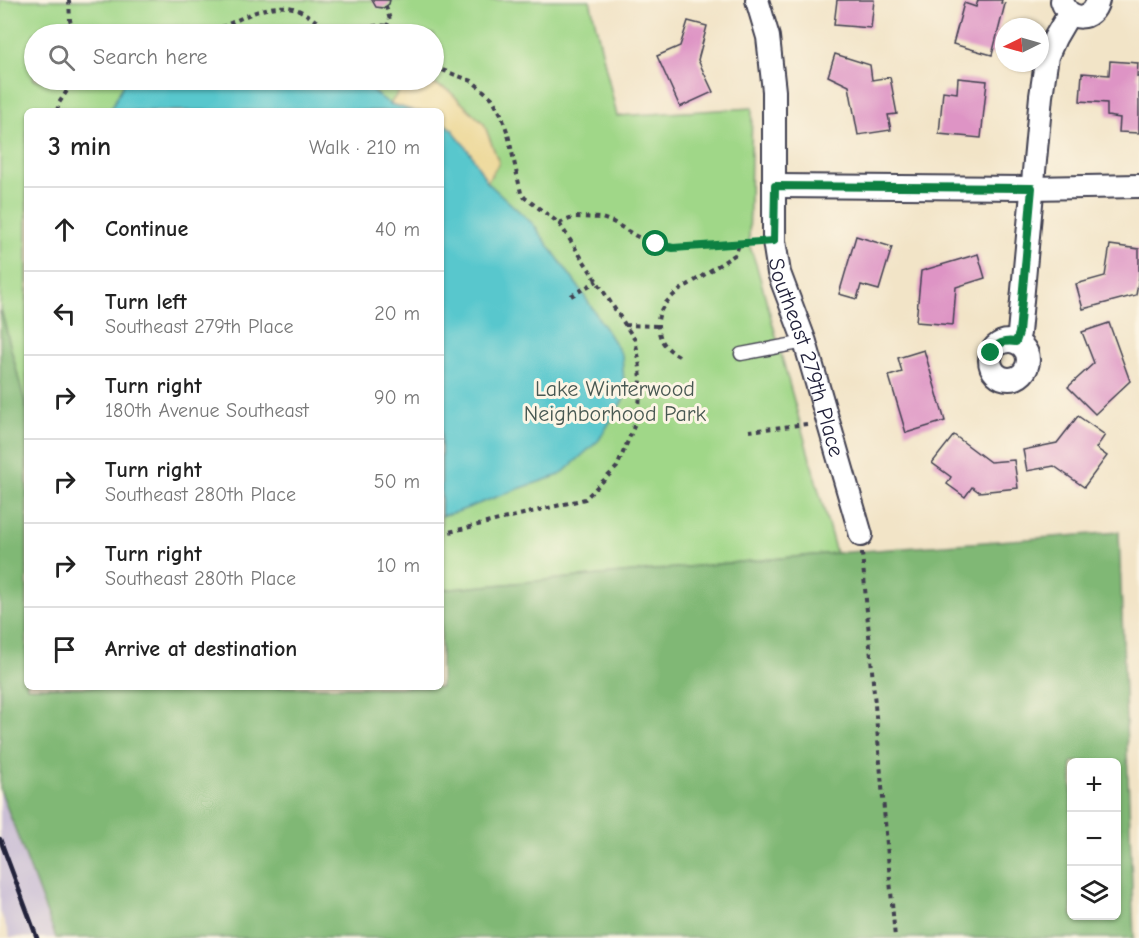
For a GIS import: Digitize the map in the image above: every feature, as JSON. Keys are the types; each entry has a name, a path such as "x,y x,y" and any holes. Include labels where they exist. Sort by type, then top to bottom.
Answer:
{"street":[{"name":"Southeast 279th Place","path":"757,0 768,36 774,91 774,241 779,273 805,342 861,535"},
{"path":"1016,342 1019,333 1041,96 1047,56 1065,7 1076,17 1083,17 1095,9 1098,0"},
{"path":"775,186 1032,188 1139,186"}],"lane":[{"path":"741,354 805,342"}],"path":[{"path":"69,0 71,24"},
{"path":"386,6 390,20 388,24"},
{"path":"227,24 256,12 277,7 293,7 322,24"},
{"path":"444,71 472,81 492,98 508,134 521,193 559,223 597,281 635,340 641,379 639,407 633,429 617,467 585,499 444,533"},
{"path":"58,108 67,90"},
{"path":"559,223 575,217 602,218 636,236 673,248 774,241"},
{"path":"679,356 665,346 659,336 657,326 659,314 675,293 736,254 739,244"},
{"path":"572,296 597,281"},
{"path":"625,325 657,326"},
{"path":"749,431 828,422"},
{"path":"861,535 895,938"}],"shaded area":[{"path":"0,791 55,938 10,937 0,911"}],"green space":[{"name":"Lake Winterwood Neighborhood Park","path":"0,0 590,0 617,116 752,108 749,244 836,553 444,590 444,108 24,108 24,399 0,306"},
{"path":"0,306 24,399 24,690 444,690 444,590 836,553 1119,532 1134,938 56,938 0,789"}],"sand":[{"path":"400,90 448,90 484,124 499,163 487,182 461,142 444,124 444,108 404,108 390,104"}],"water":[{"path":"120,90 371,90 390,104 404,108 112,108"},
{"path":"444,123 452,129 471,154 487,182 533,224 580,289 622,355 625,397 599,440 560,475 444,515"}],"building":[{"path":"372,0 390,0 389,4 383,8 376,7"},
{"path":"837,0 874,0 871,28 834,25"},
{"path":"978,0 1002,0 1001,3 1005,4 1001,18 995,18 995,43 992,55 953,44 964,3 976,7"},
{"path":"688,21 707,26 698,60 713,92 680,107 657,56 680,46"},
{"path":"835,54 870,65 872,80 890,77 897,114 888,115 891,130 858,135 849,86 828,76"},
{"path":"1110,61 1138,63 1139,133 1119,132 1120,118 1107,116 1107,103 1080,101 1082,73 1109,75"},
{"path":"958,78 987,81 981,138 939,134 943,91 957,93"},
{"path":"856,236 892,247 879,290 861,285 857,299 839,294"},
{"path":"1110,245 1139,249 1139,277 1136,295 1083,309 1076,284 1105,276"},
{"path":"978,254 985,278 956,287 953,325 916,322 921,271"},
{"path":"1109,323 1130,381 1095,414 1068,387 1094,363 1082,332"},
{"path":"924,350 945,421 906,433 889,376 902,372 898,358"},
{"path":"1078,416 1105,435 1096,448 1107,456 1084,487 1054,466 1027,471 1023,450 1057,443"},
{"path":"954,435 990,462 1014,460 1018,488 979,492 972,487 965,497 947,484 951,477 932,463"}],"railway":[{"path":"0,839 37,938"}],"route":[{"path":"656,244 673,248 774,241 775,186 1032,188 1019,333 1016,342 1001,342 991,353"}]}
